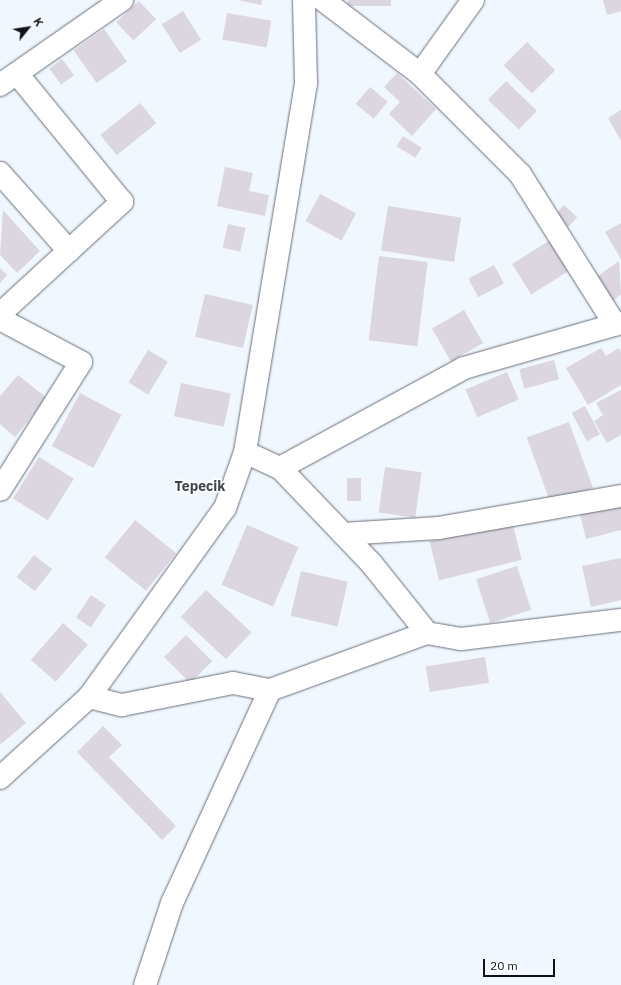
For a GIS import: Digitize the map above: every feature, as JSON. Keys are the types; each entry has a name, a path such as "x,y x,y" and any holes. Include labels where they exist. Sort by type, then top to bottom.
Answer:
{"street":[{"path":"0,314 122,202 9,80 122,0"},
{"path":"0,778 89,697 225,508 245,452 306,84 304,0"},
{"path":"280,468 464,368 618,323 520,174 420,74 323,0"},
{"path":"420,74 473,0"},
{"path":"0,173 69,251"},
{"path":"0,319 81,362 0,490"},
{"path":"245,452 280,468 343,534 427,633"},
{"path":"343,534 438,528 621,496"},
{"path":"89,697 122,705 233,683 270,690 427,633 461,639 621,620"},
{"path":"145,985 172,903 270,690"}],"building":[{"path":"238,0 262,0 261,5"},
{"path":"348,0 391,0 391,6 348,6"},
{"path":"603,0 621,0 621,11 607,15"},
{"path":"139,1 156,19 133,40 116,22"},
{"path":"183,11 201,40 180,53 162,24"},
{"path":"227,13 271,21 267,47 222,40"},
{"path":"104,29 127,62 97,83 74,50"},
{"path":"527,42 555,70 532,94 504,65"},
{"path":"62,59 74,75 61,85 49,69"},
{"path":"397,73 436,109 412,136 389,114 400,102 384,87"},
{"path":"506,81 537,111 519,130 488,100"},
{"path":"370,87 388,102 373,119 356,104"},
{"path":"140,103 156,123 117,155 100,135"},
{"path":"621,110 621,141 608,118"},
{"path":"403,136 422,148 415,158 397,146"},
{"path":"225,167 253,173 249,191 269,195 265,216 217,206"},
{"path":"320,194 356,213 342,241 305,221"},
{"path":"564,205 577,217 568,228 554,215"},
{"path":"388,206 461,218 454,262 381,250"},
{"path":"3,210 40,251 17,273 0,255"},
{"path":"621,223 621,259 605,232"},
{"path":"228,224 246,228 240,251 223,247"},
{"path":"552,239 571,270 531,294 512,264"},
{"path":"379,256 428,262 417,346 369,340"},
{"path":"619,261 621,294 613,301 595,278"},
{"path":"494,265 504,284 478,297 468,279"},
{"path":"0,268 7,275 0,283"},
{"path":"205,294 253,305 243,348 195,337"},
{"path":"464,310 483,343 451,361 432,328"},
{"path":"601,348 606,356 619,348 621,352 621,385 588,405 566,368"},
{"path":"148,350 168,362 148,394 128,383"},
{"path":"554,360 559,379 524,389 519,369"},
{"path":"507,372 519,400 477,417 466,390"},
{"path":"18,375 47,398 15,437 0,424 0,396"},
{"path":"181,383 231,394 224,427 174,416"},
{"path":"621,390 621,435 607,443 594,421 603,415 596,403"},
{"path":"80,393 121,415 93,468 52,446"},
{"path":"585,406 600,434 587,441 572,413"},
{"path":"569,422 593,488 551,503 527,437"},
{"path":"39,457 74,479 48,520 13,499"},
{"path":"385,467 422,472 415,518 379,513"},
{"path":"347,478 361,478 361,501 347,501"},
{"path":"621,506 621,530 586,539 579,510"},
{"path":"135,520 176,553 146,591 105,557"},
{"path":"512,521 522,560 439,580 430,542"},
{"path":"247,525 299,547 273,607 222,585"},
{"path":"34,555 52,569 35,591 17,577"},
{"path":"621,558 621,600 591,607 582,566"},
{"path":"517,566 531,610 490,623 476,579"},
{"path":"301,571 348,582 337,627 291,616"},
{"path":"206,590 251,632 226,659 181,617"},
{"path":"91,595 106,605 91,627 76,617"},
{"path":"63,623 88,645 56,682 31,660"},
{"path":"186,635 212,661 190,683 164,657"},
{"path":"485,657 489,683 430,692 426,666"},
{"path":"0,692 26,723 1,744 0,743"},
{"path":"103,726 122,745 109,757 176,826 162,840 77,752"}],"district":[{"name":"Tepecik","path":"200,486"}]}
